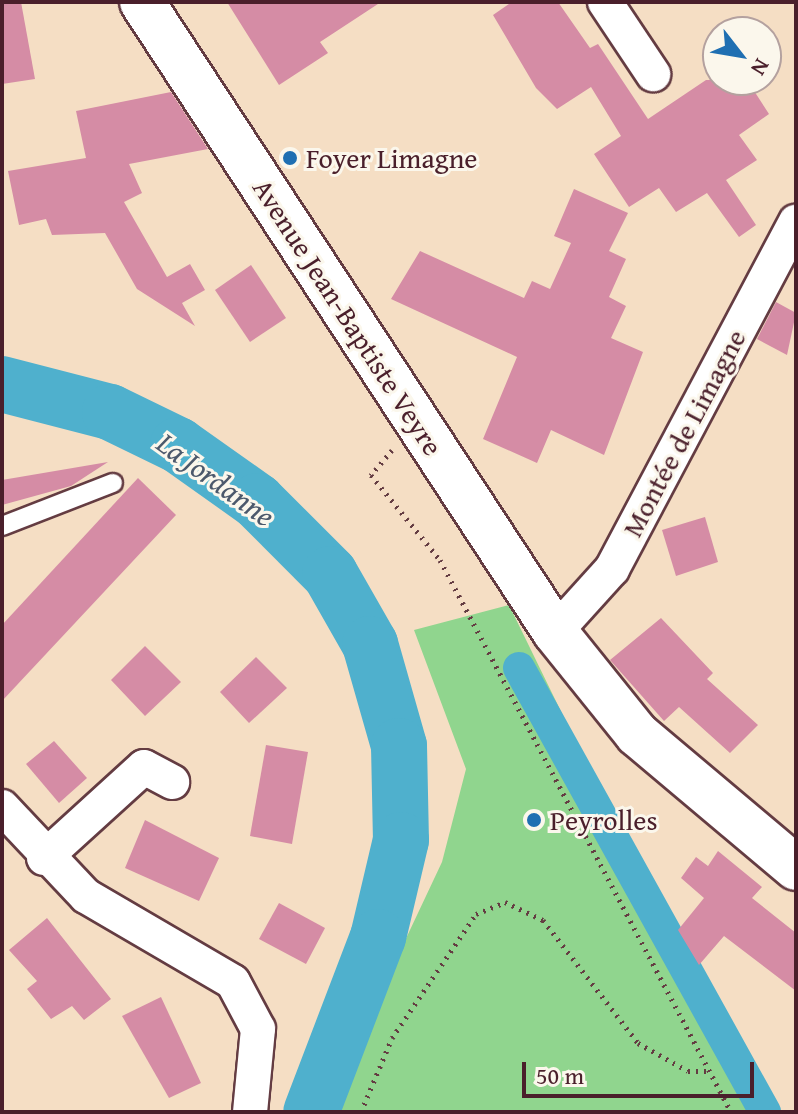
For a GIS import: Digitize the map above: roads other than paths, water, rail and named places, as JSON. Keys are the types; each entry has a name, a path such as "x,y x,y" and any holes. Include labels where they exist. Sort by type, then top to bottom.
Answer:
{"main road":[{"name":"Avenue Jean-Baptiste Veyre","path":"142,2 555,632 637,734 796,868"}],"street":[{"path":"605,2 653,74"},
{"name":"Montée de Limagne","path":"555,632 612,569 796,222"},
{"path":"44,858 144,767 172,782"},
{"path":"2,807 44,858 86,896 191,951 233,982 258,1029 250,1112"}],"lane":[{"path":"2,526 113,483"}],"waterway":[{"name":"La Jordanne","path":"2,384 110,412 178,445 257,501 330,574 370,644 399,746 401,840 378,937 311,1112"},
{"path":"519,668 765,1112"}],"place":[{"name":"Foyer Limagne","path":"290,158"},
{"name":"Peyrolles","path":"534,820"}]}
